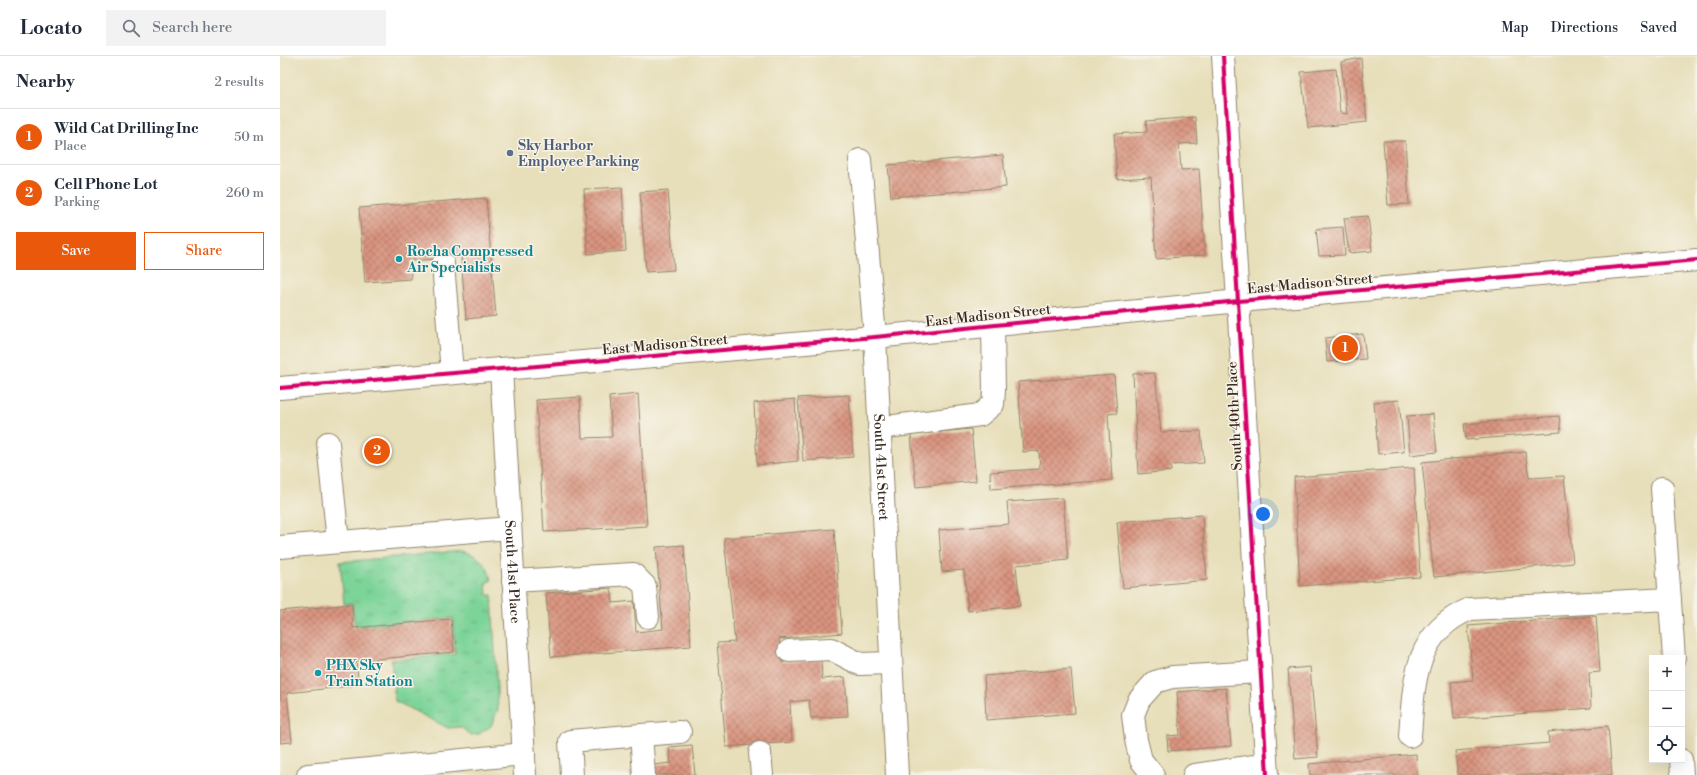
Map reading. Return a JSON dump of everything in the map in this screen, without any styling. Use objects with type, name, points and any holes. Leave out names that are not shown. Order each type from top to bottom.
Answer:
[{"type":"street","name":"South 40th Place","points":[[1223,56],[1239,301],[1266,770]]},
{"type":"street","name":"South 41st Street","points":[[860,160],[875,337],[897,775]]},
{"type":"street","name":"East Madison Street","points":[[280,388],[875,337],[1239,301],[1697,260]]},
{"type":"street","points":[[443,264],[452,373]]},
{"type":"street","points":[[879,428],[980,415],[992,404],[994,391],[993,325]]},
{"type":"street","name":"South 41st Place","points":[[501,369],[525,765]]},
{"type":"street","points":[[328,443],[338,542]]},
{"type":"street","points":[[1662,488],[1674,655]]},
{"type":"street","points":[[280,547],[510,528]]},
{"type":"street","points":[[513,581],[633,574],[645,586],[648,617]]},
{"type":"street","points":[[1410,736],[1414,681],[1423,652],[1437,632],[1449,621],[1463,612],[1470,609],[1670,599]]},
{"type":"street","points":[[789,651],[831,649],[860,664],[891,663]]},
{"type":"street","points":[[1153,775],[1141,760],[1136,740],[1133,715],[1139,700],[1155,682],[1172,677],[1260,672]]},
{"type":"street","points":[[572,775],[570,741],[680,732]]},
{"type":"street","points":[[641,735],[644,775]]},
{"type":"street","points":[[760,753],[762,775]]},
{"type":"street","points":[[1681,763],[1682,775]]},
{"type":"street","points":[[308,775],[525,765]]},
{"type":"street","points":[[1194,775],[1228,769],[1266,770]]},
{"type":"green space","points":[[462,551],[468,552],[482,561],[490,575],[491,581],[486,582],[487,595],[492,595],[498,709],[491,726],[479,734],[470,735],[461,727],[448,728],[395,701],[391,660],[455,654],[453,618],[355,627],[352,603],[344,604],[340,562]]},
{"type":"building","points":[[1361,58],[1367,122],[1308,128],[1301,72],[1336,69],[1340,113],[1347,114],[1341,62]]},
{"type":"building","points":[[1195,117],[1197,143],[1179,144],[1181,170],[1199,169],[1205,255],[1156,259],[1151,177],[1117,179],[1114,134],[1147,132],[1146,121]]},
{"type":"building","points":[[1383,141],[1405,141],[1409,204],[1388,205]]},
{"type":"building","points":[[1003,155],[1006,187],[891,197],[888,165]]},
{"type":"building","points":[[622,187],[626,251],[588,254],[584,189]]},
{"type":"building","points":[[668,190],[674,270],[646,272],[640,192]]},
{"type":"building","name":"Rocha Compressed Air Specialists","points":[[486,198],[496,316],[466,319],[461,257],[410,261],[411,279],[365,282],[359,208]]},
{"type":"building","points":[[1368,216],[1372,251],[1349,253],[1344,218]]},
{"type":"building","points":[[1343,227],[1345,255],[1319,256],[1316,229]]},
{"type":"building","points":[[1363,334],[1366,359],[1327,362],[1325,338]]},
{"type":"building","points":[[1155,373],[1161,432],[1201,431],[1204,463],[1171,465],[1171,471],[1138,474],[1133,374]]},
{"type":"building","points":[[1114,375],[1117,413],[1108,414],[1112,480],[991,489],[990,472],[1040,469],[1039,451],[1023,452],[1018,382]]},
{"type":"building","points":[[638,394],[647,526],[544,532],[536,400],[580,397],[582,438],[612,437],[609,397]]},
{"type":"building","points":[[849,395],[853,457],[803,461],[798,398]]},
{"type":"building","points":[[795,399],[798,461],[757,465],[754,403]]},
{"type":"building","points":[[1399,400],[1404,452],[1378,454],[1374,402]]},
{"type":"building","points":[[1433,414],[1437,452],[1410,455],[1407,416]]},
{"type":"building","points":[[1559,416],[1561,432],[1466,440],[1464,424]]},
{"type":"building","points":[[971,429],[976,481],[916,487],[911,435]]},
{"type":"building","points":[[1525,452],[1529,478],[1564,476],[1573,563],[1434,577],[1422,462]]},
{"type":"building","points":[[1414,468],[1420,577],[1300,586],[1294,477]]},
{"type":"building","points":[[1063,498],[1068,560],[1016,565],[1020,606],[968,611],[964,570],[942,572],[939,530],[1009,524],[1007,502]]},
{"type":"building","points":[[1202,515],[1207,580],[1123,588],[1117,522]]},
{"type":"building","points":[[834,529],[842,633],[779,639],[782,662],[821,660],[822,679],[845,677],[848,716],[811,718],[809,700],[790,702],[792,742],[726,747],[717,643],[735,642],[724,538]]},
{"type":"building","points":[[684,545],[691,646],[551,657],[546,593],[611,588],[613,603],[634,601],[636,632],[663,629],[656,547]]},
{"type":"building","name":"PHX Sky Train Station","points":[[352,604],[353,628],[451,619],[454,652],[356,661],[359,685],[287,693],[292,742],[280,743],[280,611]]},
{"type":"building","points":[[1596,616],[1600,672],[1589,673],[1591,708],[1454,719],[1451,682],[1473,680],[1468,626]]},
{"type":"building","points":[[1310,667],[1318,757],[1295,759],[1288,669]]},
{"type":"building","points":[[1071,669],[1075,713],[986,720],[984,676]]},
{"type":"building","points":[[1226,688],[1231,746],[1168,751],[1167,736],[1180,735],[1177,692]]},
{"type":"building","points":[[1608,726],[1612,775],[1458,775],[1455,751],[1549,743],[1548,732]]},
{"type":"building","points":[[692,745],[695,775],[654,775],[653,765],[671,763],[669,747]]},
{"type":"building","points":[[1416,754],[1417,775],[1310,775],[1309,764]]},
{"type":"cycle path","points":[[1223,56],[1267,775]]},
{"type":"cycle path","points":[[280,388],[875,337],[1239,301],[1697,260]]},
{"type":"place","name":"Sky Harbor Employee Parking","points":[[510,153]]},
{"type":"place","name":"Rocha Compressed Air Specialists","points":[[399,259]]},
{"type":"place","name":"Wild Cat Drilling Inc","points":[[1345,348]]},
{"type":"place","name":"Cell Phone Lot","points":[[377,451]]},
{"type":"place","name":"PHX Sky Train Station","points":[[318,673]]}]
